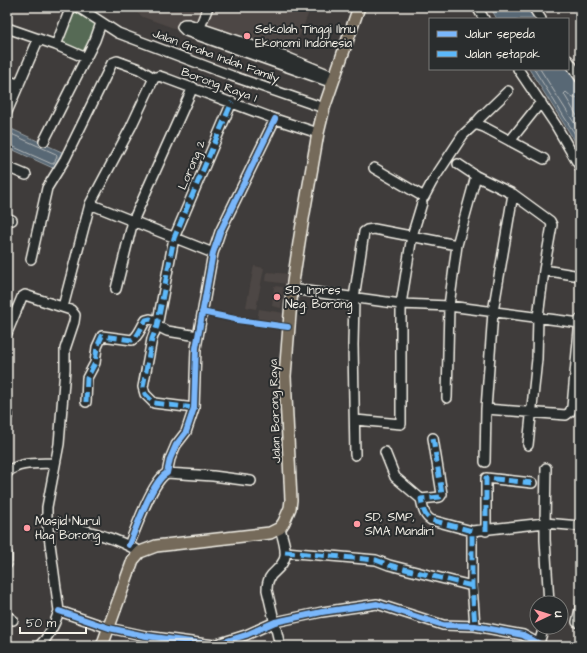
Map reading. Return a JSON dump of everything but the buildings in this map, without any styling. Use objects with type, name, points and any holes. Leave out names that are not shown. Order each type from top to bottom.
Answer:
[{"type":"main road","name":"Jalan Borong Raya","points":[[280,528],[288,514],[291,500],[285,376],[292,289],[300,236],[318,133],[324,108],[359,7]]},
{"type":"main road","points":[[102,646],[133,560],[140,552],[156,546],[264,534],[280,528]]},
{"type":"street","points":[[56,45],[71,7]]},
{"type":"street","name":"Jalan Graha Indah Family","points":[[78,7],[118,33],[232,76],[324,108]]},
{"type":"street","points":[[200,27],[208,7]]},
{"type":"street","points":[[477,7],[483,18]]},
{"type":"street","points":[[533,7],[540,18]]},
{"type":"street","points":[[44,141],[95,40],[101,23]]},
{"type":"street","points":[[184,24],[188,24],[200,27],[286,57],[334,80],[186,31],[182,27],[184,24]]},
{"type":"street","points":[[7,28],[56,45],[86,58]]},
{"type":"street","points":[[7,112],[38,40]]},
{"type":"street","name":"Borong Raya 1","points":[[31,259],[47,188],[64,158],[106,74],[114,62],[117,61],[139,69],[154,78],[159,76],[192,87],[275,119],[318,133]]},
{"type":"street","points":[[569,62],[580,78]]},
{"type":"street","points":[[519,70],[555,124],[580,167]]},
{"type":"street","points":[[63,307],[90,204],[131,127],[154,78]]},
{"type":"street","points":[[7,80],[19,85]]},
{"type":"street","points":[[116,288],[133,221],[192,87]]},
{"type":"street","points":[[374,168],[424,197],[463,134],[508,91]]},
{"type":"street","name":"Lorong 2","points":[[194,408],[154,403],[145,394],[143,387],[174,238],[232,102]]},
{"type":"street","points":[[510,141],[540,102]]},
{"type":"street","points":[[167,473],[170,459],[176,445],[186,432],[194,408],[196,348],[213,253],[220,232],[275,119]]},
{"type":"street","points":[[475,124],[484,126],[544,159]]},
{"type":"street","points":[[458,164],[476,176],[513,194],[552,223],[538,317],[537,359],[528,445]]},
{"type":"street","points":[[7,166],[26,174]]},
{"type":"street","points":[[447,398],[449,306],[457,245],[476,176]]},
{"type":"street","points":[[486,462],[486,409],[493,312],[513,194]]},
{"type":"street","points":[[355,420],[401,424],[401,304],[412,236],[422,203]]},
{"type":"street","points":[[90,204],[213,253]]},
{"type":"street","points":[[355,455],[354,298],[364,232],[374,229],[457,245]]},
{"type":"street","points":[[544,270],[580,276]]},
{"type":"street","points":[[292,289],[401,304],[449,306],[580,323]]},
{"type":"street","points":[[7,333],[24,295],[71,310],[75,318],[65,349],[60,431],[47,507],[47,521],[59,611],[51,631],[39,646]]},
{"type":"street","points":[[486,409],[566,415],[570,412],[572,407],[580,319]]},
{"type":"street","points":[[86,402],[87,378],[95,363],[97,347],[102,336],[132,340],[135,339],[146,320],[150,320],[167,331],[198,336]]},
{"type":"street","points":[[421,499],[441,497],[433,438]]},
{"type":"street","points":[[385,452],[395,477],[421,499],[424,513],[427,518],[431,520],[472,531],[486,531],[545,523],[580,526]]},
{"type":"street","points":[[7,473],[16,467],[24,465],[55,463]]},
{"type":"street","points":[[546,468],[545,540],[549,595]]},
{"type":"street","points":[[129,546],[160,477],[167,473],[213,476],[251,481]]},
{"type":"street","points":[[486,531],[486,478],[532,483]]},
{"type":"street","points":[[47,521],[97,534],[129,546],[140,552]]},
{"type":"street","points":[[280,528],[285,552],[284,561],[269,577],[267,582],[267,590],[280,646]]},
{"type":"street","points":[[472,531],[472,586],[475,626]]},
{"type":"street","points":[[285,552],[376,560],[388,565],[472,586]]},
{"type":"street","points":[[7,554],[7,564]]},
{"type":"street","points":[[59,611],[109,628],[146,636],[214,645],[246,635],[275,622],[322,612],[377,604],[443,625],[475,626],[523,635],[541,644]]},
{"type":"street","points":[[577,622],[580,609]]},
{"type":"shaded area","name":"Sekolah Tinggi Ilmu Ekonomi Indonesia","points":[[129,7],[311,7],[292,54],[330,67],[326,82],[143,17]]},
{"type":"shaded area","points":[[254,266],[264,268],[256,309],[246,307]]},
{"type":"shaded area","points":[[267,272],[289,274],[288,284],[266,281]]},
{"type":"shaded area","name":"SD. Inpres Neg. Borong","points":[[274,286],[283,287],[281,308],[272,306]]},
{"type":"shaded area","points":[[259,309],[284,313],[282,324],[257,321]]},
{"type":"green space","points":[[71,7],[101,23],[86,58],[57,45]]},
{"type":"water","points":[[490,7],[529,7],[536,18],[496,18]]},
{"type":"water","points":[[569,69],[580,86],[580,149],[530,70],[569,70]]},
{"type":"water","points":[[7,127],[64,153],[55,169],[7,147]]},
{"type":"marked path","points":[[194,408],[154,403],[145,394],[143,387],[152,339],[157,326],[174,238],[232,102]]},
{"type":"marked path","points":[[86,402],[87,378],[95,363],[97,347],[102,336],[132,340],[138,334],[146,320],[150,319],[158,321]]},
{"type":"marked path","points":[[433,438],[442,494],[440,497],[421,499],[422,505],[425,513],[431,520],[472,531],[472,586],[475,626]]},
{"type":"marked path","points":[[486,531],[486,478],[532,483]]},
{"type":"marked path","points":[[285,552],[376,560],[389,565],[472,586]]},
{"type":"cycle path","points":[[129,545],[150,495],[161,478],[167,473],[170,459],[176,445],[186,432],[194,408],[196,348],[213,253],[220,232],[275,119]]},
{"type":"cycle path","points":[[202,312],[237,320],[288,327]]},
{"type":"cycle path","points":[[59,611],[109,628],[146,636],[214,645],[246,635],[275,622],[322,612],[377,604],[443,625],[475,626],[523,635],[543,646]]},
{"type":"place","name":"Sekolah Tinggi Ilmu Ekonomi Indonesia","points":[[247,36]]},
{"type":"place","name":"SD. Inpres Neg. Borong","points":[[277,297]]},
{"type":"place","name":"SD, SMP, SMA Mandiri","points":[[357,524]]},
{"type":"place","name":"Masjid Nurul Haq Borong","points":[[27,528]]}]
